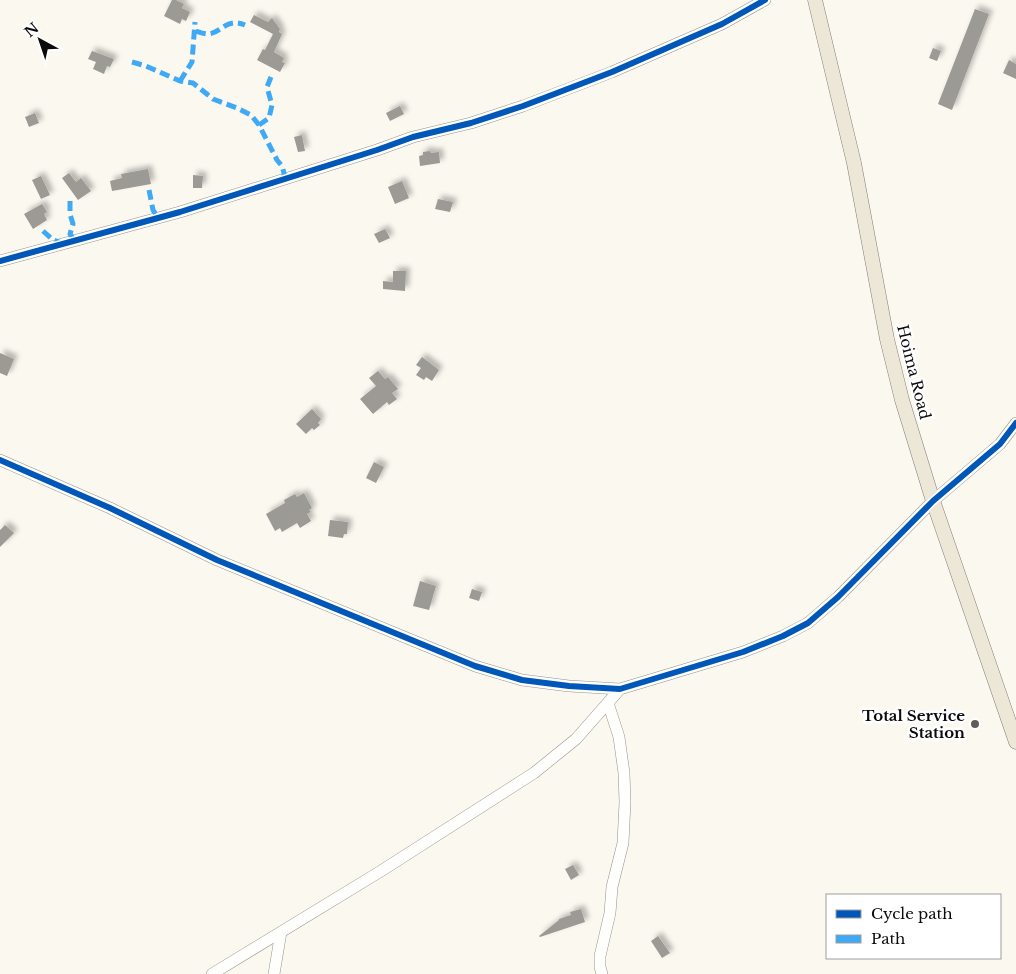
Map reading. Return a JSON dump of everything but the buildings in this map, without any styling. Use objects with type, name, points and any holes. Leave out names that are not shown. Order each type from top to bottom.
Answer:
[{"type":"main road","name":"Hoima Road","points":[[815,0],[856,172],[887,338],[902,400],[933,501],[1016,742]]},
{"type":"street","points":[[0,261],[180,212],[413,137],[471,123],[523,106],[612,72],[722,24],[765,0]]},
{"type":"street","points":[[2,463],[110,508],[216,560],[475,666],[522,680],[569,686],[620,689],[743,652],[783,636],[808,623],[859,577],[933,501],[1000,444],[1016,423]]},
{"type":"street","points":[[212,974],[474,813],[534,773],[576,739],[620,689]]},
{"type":"street","points":[[602,974],[600,956],[610,913],[612,887],[622,843],[625,802],[624,773],[619,737],[608,703]]},
{"type":"street","points":[[274,974],[281,932]]},
{"type":"marked path","points":[[180,81],[192,62],[195,22]]},
{"type":"marked path","points":[[196,31],[208,34],[233,23],[245,25]]},
{"type":"marked path","points":[[132,62],[180,81],[193,83],[213,99],[251,115],[259,125],[282,166],[284,180]]},
{"type":"marked path","points":[[259,125],[269,118],[272,105],[267,87],[271,77]]},
{"type":"marked path","points":[[149,190],[153,210],[158,218]]},
{"type":"marked path","points":[[70,201],[70,214],[73,224],[70,234],[75,241]]},
{"type":"marked path","points":[[43,231],[53,240],[62,243]]},
{"type":"cycle path","points":[[0,261],[180,212],[413,137],[471,123],[523,106],[612,72],[722,24],[765,0]]},
{"type":"cycle path","points":[[0,460],[110,508],[217,560],[475,666],[522,680],[569,686],[620,689],[743,652],[783,636],[808,623],[838,597],[933,501],[1000,444],[1016,423]]},
{"type":"place","name":"Total Service Station","points":[[975,724]]}]
